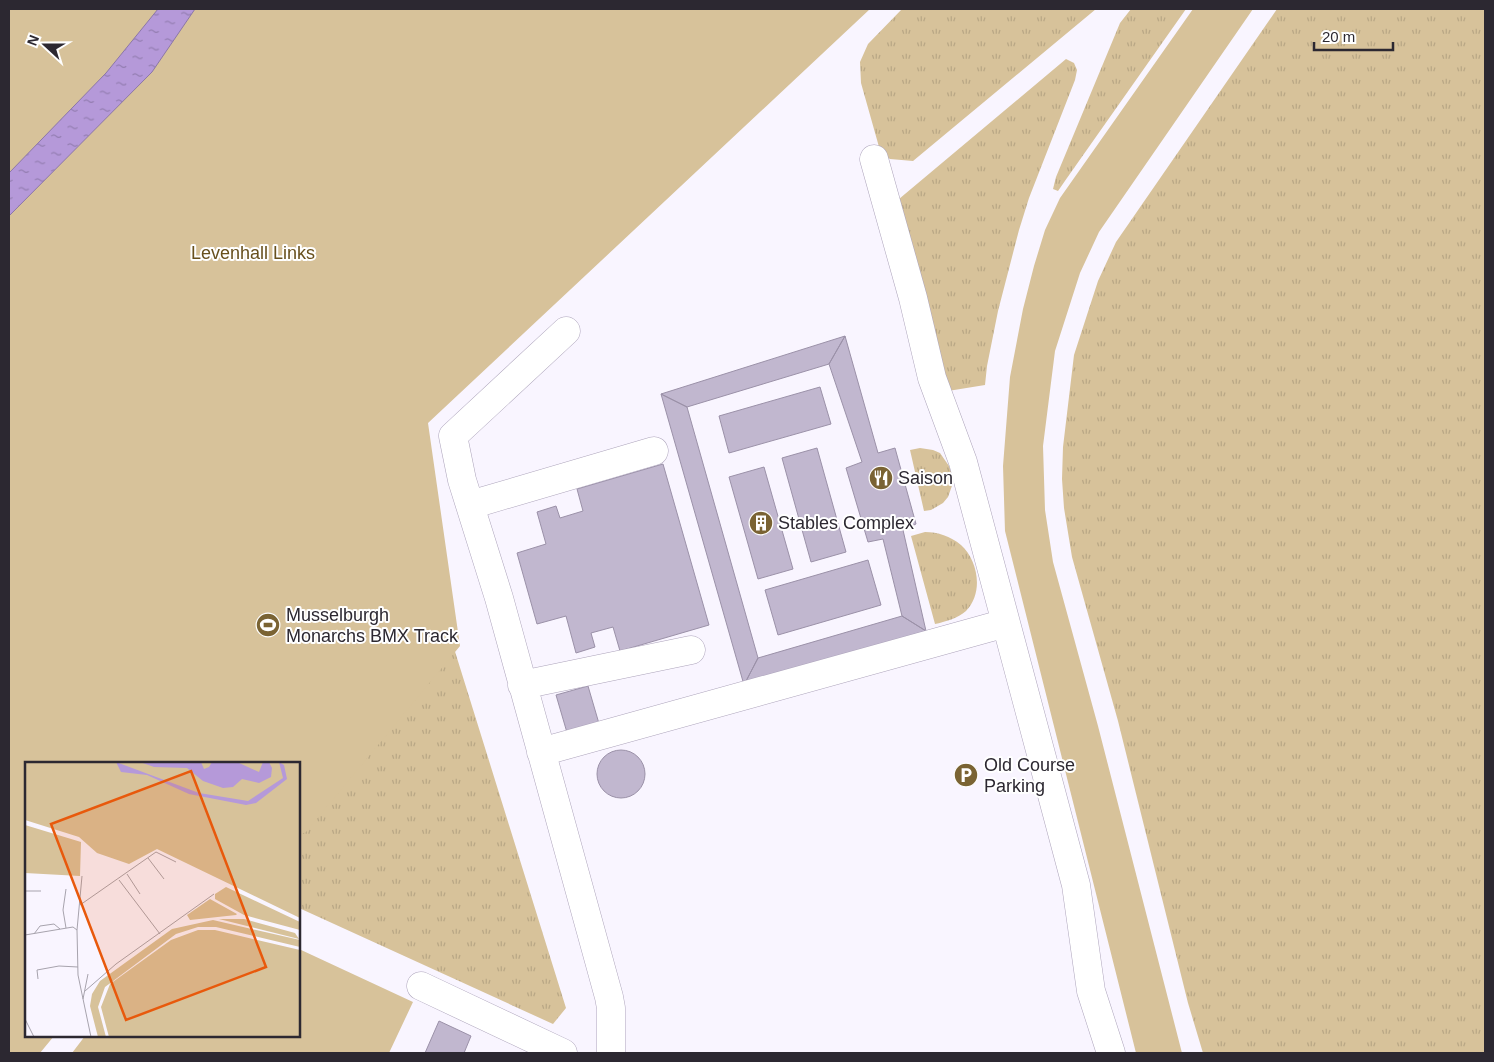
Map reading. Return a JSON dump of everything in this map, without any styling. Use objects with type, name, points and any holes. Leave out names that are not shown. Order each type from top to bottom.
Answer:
[{"type":"street","points":[[874,159],[913,298],[932,378],[963,462],[1076,884],[1091,991],[1111,1053]]},
{"type":"street","points":[[566,331],[453,436],[462,480],[499,598],[611,1008],[611,1053]]},
{"type":"street","points":[[470,505],[654,451]]},
{"type":"street","points":[[541,752],[1006,623]]},
{"type":"street","points":[[522,685],[691,650]]},
{"type":"street","points":[[421,986],[563,1053]]},
{"type":"green space","name":"Levenhall Links","points":[[9,9],[870,9],[428,423],[460,646],[306,832],[300,835],[300,762],[25,762],[25,1037],[53,1037],[40,1053],[9,1053]]},
{"type":"green space","points":[[902,9],[1096,9],[913,161],[890,159],[881,154],[861,83],[860,62],[868,44]]},
{"type":"green space","points":[[1131,9],[1186,9],[1058,191],[1053,189],[1056,177],[1120,23]]},
{"type":"green space","points":[[1193,9],[1253,9],[1099,232],[1080,273],[1055,351],[1043,446],[1045,510],[1053,562],[1098,726],[1182,1053],[1136,1053],[1005,531],[1003,466],[1010,377],[1023,309],[1045,230],[1060,198]]},
{"type":"green space","points":[[1277,9],[1485,9],[1485,1053],[1203,1053],[1188,1003],[1118,721],[1072,557],[1064,508],[1062,479],[1063,447],[1074,355],[1098,281],[1116,242]]},
{"type":"green space","points":[[1066,59],[1074,63],[1077,70],[1075,80],[1029,198],[1019,230],[998,311],[985,385],[948,391],[899,199]]},
{"type":"green space","points":[[920,448],[940,453],[949,466],[954,480],[948,497],[943,503],[931,510],[924,511],[910,450]]},
{"type":"green space","points":[[925,532],[944,535],[961,545],[971,559],[977,577],[975,595],[972,604],[966,611],[959,616],[935,624],[911,536]]},
{"type":"green space","points":[[424,552],[566,1008],[553,1024],[300,908],[300,762],[269,762]]},
{"type":"green space","points":[[300,949],[413,1002],[389,1053],[72,1053],[84,1037],[300,1037]]},
{"type":"water","points":[[158,9],[195,9],[152,72],[9,216],[9,173],[106,73]]},
{"type":"building","points":[[845,336],[878,453],[895,448],[916,524],[903,530],[926,631],[902,616],[883,539],[868,542],[846,468],[862,462],[829,364]]},
{"type":"building","points":[[845,336],[829,364],[687,407],[661,394]]},
{"type":"building","points":[[820,387],[831,424],[729,453],[719,416]]},
{"type":"building","points":[[661,394],[687,407],[758,658],[744,685]]},
{"type":"building","points":[[817,448],[846,552],[811,562],[782,458]]},
{"type":"building","points":[[663,464],[709,625],[620,651],[613,627],[591,633],[595,647],[576,653],[566,616],[537,624],[517,553],[546,544],[537,512],[556,506],[560,518],[583,511],[577,489]]},
{"type":"building","name":"Stables Complex","points":[[764,467],[793,569],[758,579],[729,477]]},
{"type":"building","points":[[868,560],[881,605],[778,635],[765,590]]},
{"type":"building","points":[[902,616],[926,631],[744,685],[758,658]]},
{"type":"building","points":[[588,686],[600,727],[568,736],[556,695]]},
{"type":"building","points":[[621,750],[630,752],[638,757],[643,765],[645,774],[643,783],[638,791],[630,796],[621,798],[612,796],[604,791],[599,783],[597,774],[599,765],[604,757],[612,752]]},
{"type":"building","points":[[439,1021],[471,1036],[464,1053],[425,1053]]},
{"type":"place","name":"Saison","points":[[881,478]]},
{"type":"place","name":"Stables Complex","points":[[761,523]]},
{"type":"place","name":"Musselburgh Monarchs BMX Track","points":[[268,625]]},
{"type":"place","name":"Old Course Parking","points":[[966,775]]}]
